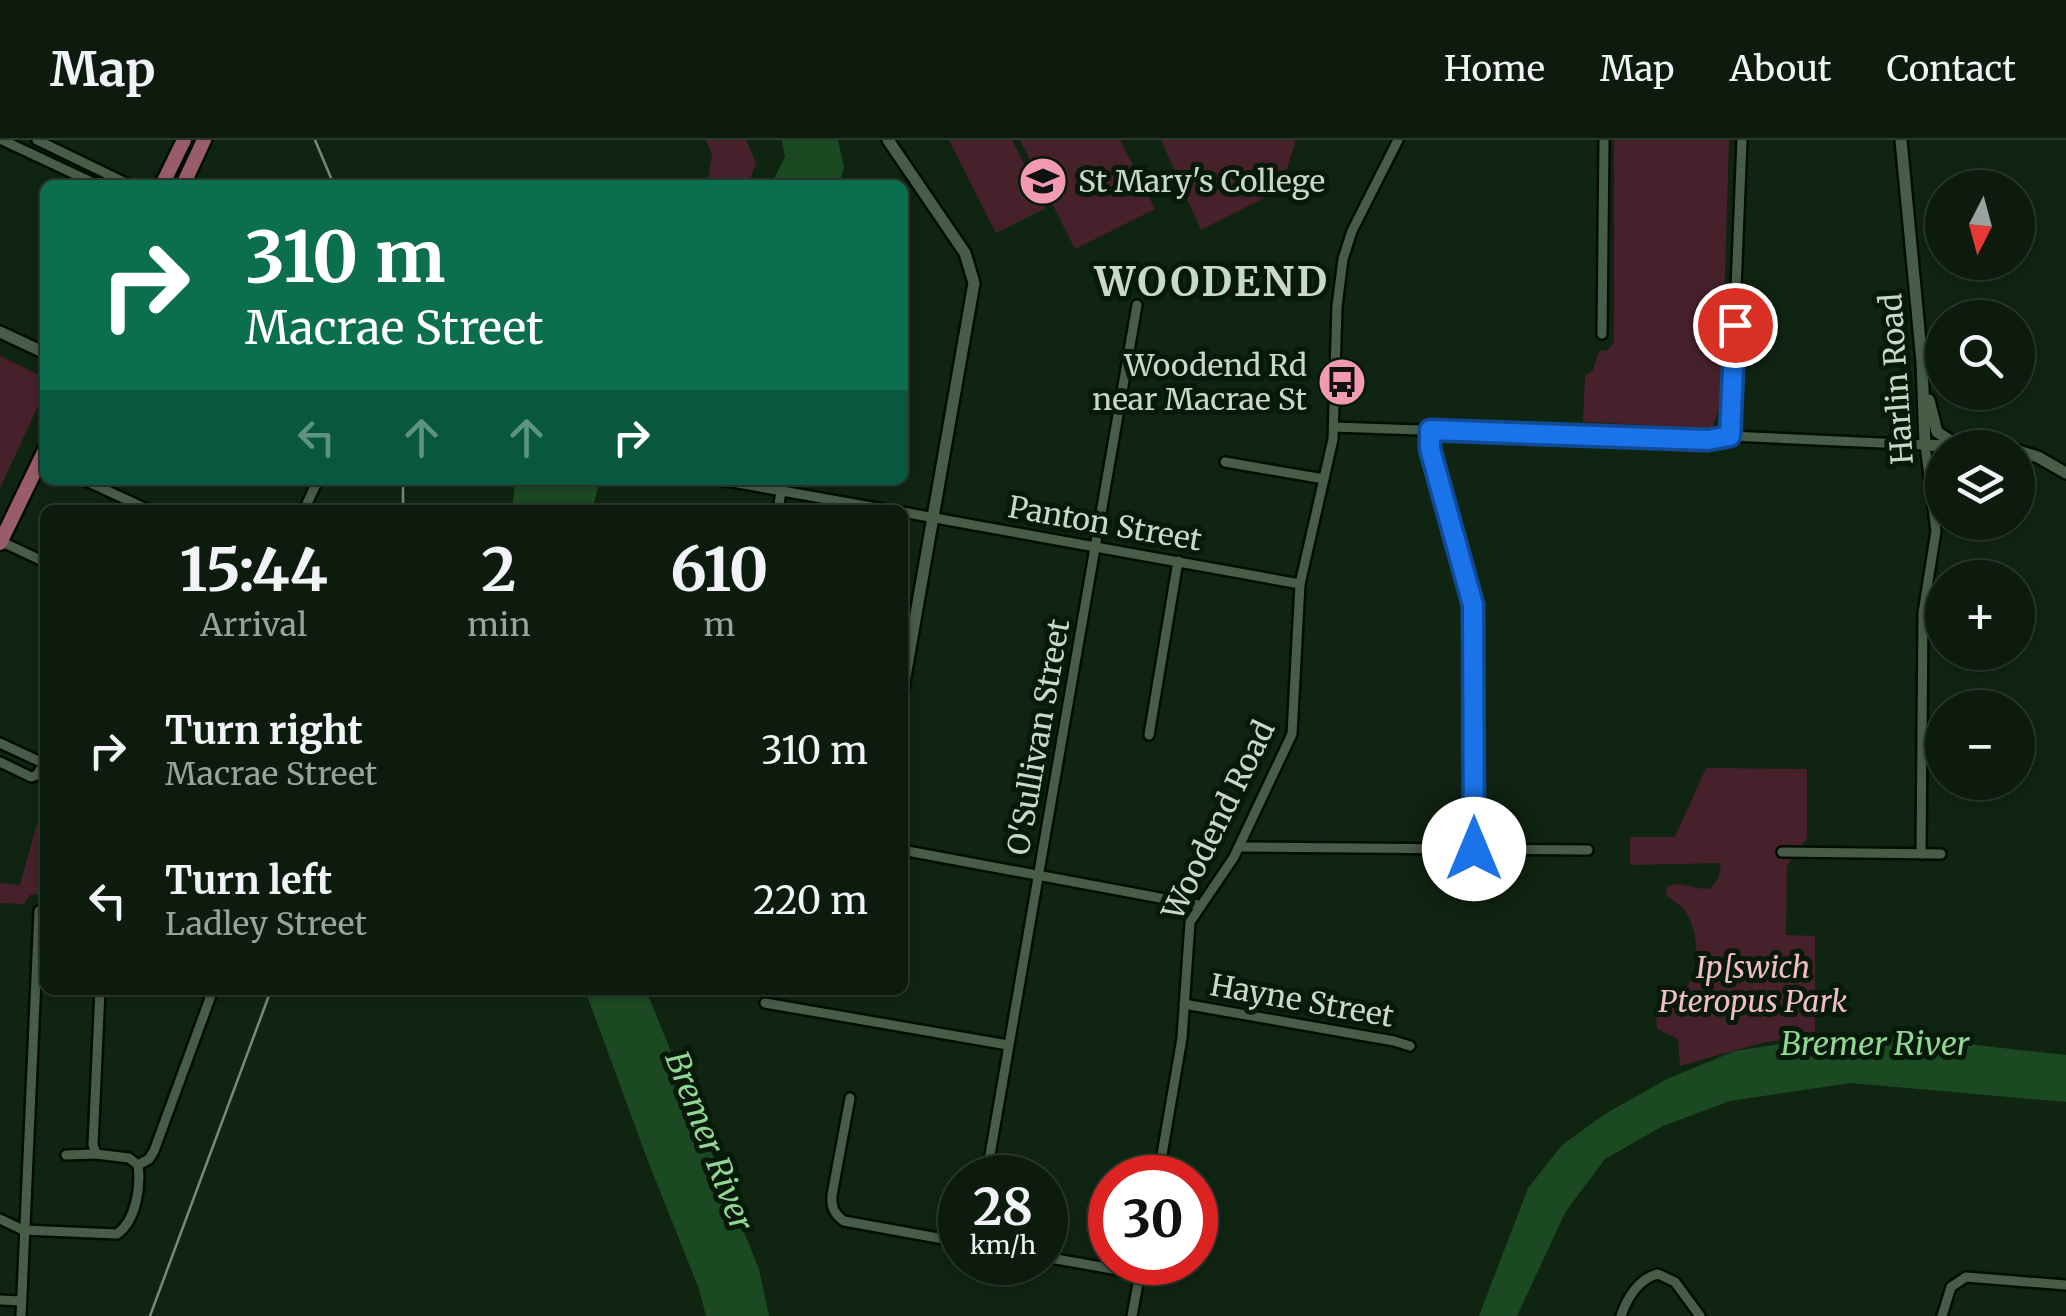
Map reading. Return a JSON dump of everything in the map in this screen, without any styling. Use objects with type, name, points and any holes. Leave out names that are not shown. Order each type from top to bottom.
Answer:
[{"type":"main road","points":[[164,180],[184,140]]},
{"type":"main road","points":[[185,180],[204,140]]},
{"type":"main road","points":[[0,542],[40,465]]},
{"type":"street","points":[[36,140],[120,180]]},
{"type":"street","points":[[888,140],[965,253],[974,291],[908,661]]},
{"type":"street","name":"Woodend Road","points":[[1162,1155],[1182,1038],[1190,922],[1239,847],[1292,734],[1300,584],[1334,427],[1342,259],[1398,140]]},
{"type":"street","points":[[1602,334],[1604,140]]},
{"type":"street","points":[[1730,436],[1742,140]]},
{"type":"street","name":"Harlin Road","points":[[1901,140],[1922,362],[1925,446]]},
{"type":"street","points":[[5,141],[87,180]]},
{"type":"street","points":[[44,161],[51,147]]},
{"type":"street","name":"O'Sullivan Street","points":[[990,1155],[1137,305]]},
{"type":"street","points":[[0,332],[40,351]]},
{"type":"street","points":[[1922,362],[1937,430]]},
{"type":"street","points":[[1334,427],[1708,440],[1730,436],[1925,446]]},
{"type":"street","points":[[1430,430],[1430,449],[1473,605],[1474,849]]},
{"type":"street","points":[[2035,456],[2065,469]]},
{"type":"street","points":[[1226,462],[1324,479]]},
{"type":"street","points":[[95,485],[138,505]]},
{"type":"street","points":[[746,485],[846,505]]},
{"type":"street","points":[[779,505],[781,492]]},
{"type":"street","name":"Panton Street","points":[[908,513],[1300,584]]},
{"type":"street","name":"Harlin Road","points":[[1921,854],[1922,613],[1934,540]]},
{"type":"street","points":[[0,542],[40,560]]},
{"type":"street","points":[[1150,734],[1178,561]]},
{"type":"street","points":[[0,743],[40,762]]},
{"type":"street","points":[[0,762],[29,777],[40,770]]},
{"type":"street","points":[[1239,847],[1588,850]]},
{"type":"street","points":[[908,851],[1198,905]]},
{"type":"street","points":[[1782,852],[1941,854]]},
{"type":"street","points":[[21,1316],[39,911]]},
{"type":"street","points":[[96,1154],[92,1140],[100,995]]},
{"type":"street","points":[[138,1165],[152,1156],[212,995]]},
{"type":"street","points":[[766,1002],[1008,1046]]},
{"type":"street","name":"Hayne Street","points":[[1184,1004],[1410,1046]]},
{"type":"street","points":[[850,1098],[832,1209],[844,1221],[938,1238]]},
{"type":"street","points":[[66,1154],[129,1158],[138,1165]]},
{"type":"street","points":[[0,1219],[23,1230],[121,1233],[138,1194],[138,1165]]},
{"type":"street","points":[[1621,1316],[1641,1282],[1658,1274],[1675,1282],[1700,1316]]},
{"type":"street","points":[[1942,1316],[1949,1290],[1955,1282],[1969,1277],[2066,1285]]},
{"type":"street","points":[[1132,1316],[1138,1285]]},
{"type":"street","points":[[0,1300],[22,1301]]},
{"type":"green space","points":[[706,140],[746,140],[756,163],[750,180],[708,180],[712,155]]},
{"type":"green space","points":[[949,140],[1012,140],[1046,208],[996,233]]},
{"type":"green space","points":[[1020,140],[1120,140],[1155,209],[1075,249]]},
{"type":"green space","points":[[1161,140],[1295,143],[1280,190],[1201,230]]},
{"type":"green space","points":[[1614,140],[1729,140],[1721,404],[1712,428],[1583,422],[1585,376],[1593,370],[1599,351],[1614,343]]},
{"type":"green space","points":[[0,356],[40,376],[40,402],[0,488]]},
{"type":"green space","name":"Ip[swich Pteropus Park","points":[[1706,768],[1807,769],[1807,838],[1787,866],[1786,935],[1815,936],[1815,1036],[1765,1042],[1680,1066],[1678,1039],[1657,1029],[1657,1019],[1661,1007],[1681,994],[1691,980],[1696,950],[1690,919],[1667,896],[1666,888],[1676,884],[1711,888],[1719,877],[1721,863],[1630,865],[1630,837],[1675,837]]},
{"type":"green space","points":[[40,812],[40,894],[30,895],[24,904],[0,903],[0,883],[20,885]]},
{"type":"water","points":[[782,140],[838,140],[844,167],[840,180],[774,180],[785,157]]},
{"type":"water","points":[[514,485],[599,485],[593,505],[512,505]]},
{"type":"water","name":"Bremer River","points":[[587,995],[648,995],[759,1269],[769,1316],[706,1316]]},
{"type":"water","name":"Bremer River","points":[[1886,1035],[2066,1055],[2066,1102],[1851,1083],[1730,1101],[1663,1126],[1605,1159],[1566,1211],[1517,1316],[1479,1316],[1528,1188],[1562,1145],[1605,1114],[1667,1079],[1735,1051],[1811,1039]]},
{"type":"railway","points":[[315,140],[332,180]]},
{"type":"railway","points":[[403,485],[403,505]]},
{"type":"railway","points":[[150,1316],[269,995]]},
{"type":"place","name":"St Mary's College","points":[[1043,181]]},
{"type":"place","name":"Woodend Rd near Macrae St","points":[[1342,382]]},
{"type":"district","name":"WOODEND","points":[[1212,282]]},
{"type":"route","points":[[1474,849],[1473,605],[1430,449],[1430,430],[1708,440],[1730,436],[1735,325]]}]
